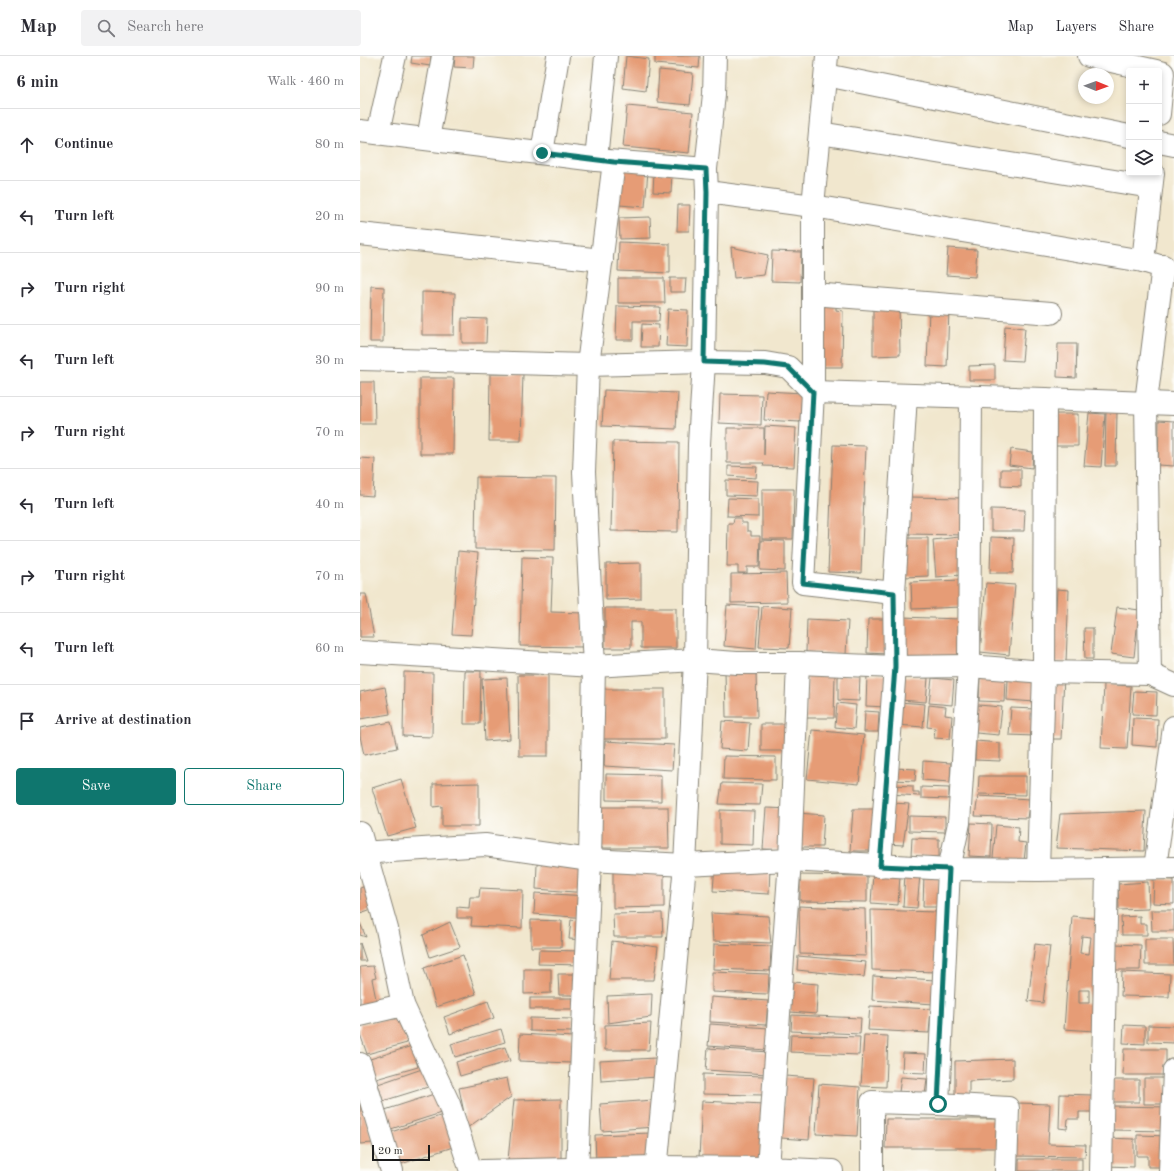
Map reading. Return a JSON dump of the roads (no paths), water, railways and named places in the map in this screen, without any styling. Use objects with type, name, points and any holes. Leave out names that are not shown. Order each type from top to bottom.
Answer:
[{"type":"street","points":[[395,56],[369,132],[605,161],[706,169]]},
{"type":"street","points":[[428,139],[443,56]]},
{"type":"street","points":[[542,153],[558,56]]},
{"type":"street","points":[[577,1170],[590,860],[594,666],[584,472],[588,365],[602,260],[606,56]]},
{"type":"street","points":[[656,1169],[685,865],[695,660],[699,444],[704,362],[707,192],[706,169],[714,94],[715,56]]},
{"type":"street","points":[[1089,56],[1162,68]]},
{"type":"street","points":[[894,593],[803,583],[813,392],[813,206],[826,65],[1126,135]]},
{"type":"street","points":[[820,133],[1152,180],[1160,265],[1146,402],[1150,674]]},
{"type":"street","points":[[1162,143],[1174,145]]},
{"type":"street","points":[[707,192],[813,206],[1160,265]]},
{"type":"street","points":[[360,234],[602,260]]},
{"type":"street","points":[[813,294],[1051,313]]},
{"type":"street","points":[[360,359],[588,365],[704,362],[765,364],[788,367],[813,392],[1174,404]]},
{"type":"street","points":[[880,866],[895,667],[894,593],[906,395]]},
{"type":"street","points":[[938,1104],[949,869],[959,823],[969,666],[971,397]]},
{"type":"street","points":[[1038,870],[1044,672],[1045,399]]},
{"type":"street","points":[[360,652],[594,666],[695,660],[737,663],[798,663],[895,667],[969,666],[1044,672],[1150,674],[1174,685]]},
{"type":"street","points":[[768,1169],[790,860],[798,663]]},
{"type":"street","points":[[471,1171],[449,1104],[403,1005],[387,929],[362,847],[485,845],[590,860],[685,865],[790,860],[949,869],[1107,870],[1164,868],[1174,727]]},
{"type":"street","points":[[1101,1171],[1107,870]]},
{"type":"street","points":[[360,1015],[403,1005]]},
{"type":"street","points":[[360,1064],[392,1171]]},
{"type":"street","points":[[1170,1171],[1174,1070]]},
{"type":"street","points":[[872,1171],[872,1102],[1008,1108],[1006,1171]]},
{"type":"street","points":[[482,1171],[656,1169],[768,1169],[832,1171]]}]
